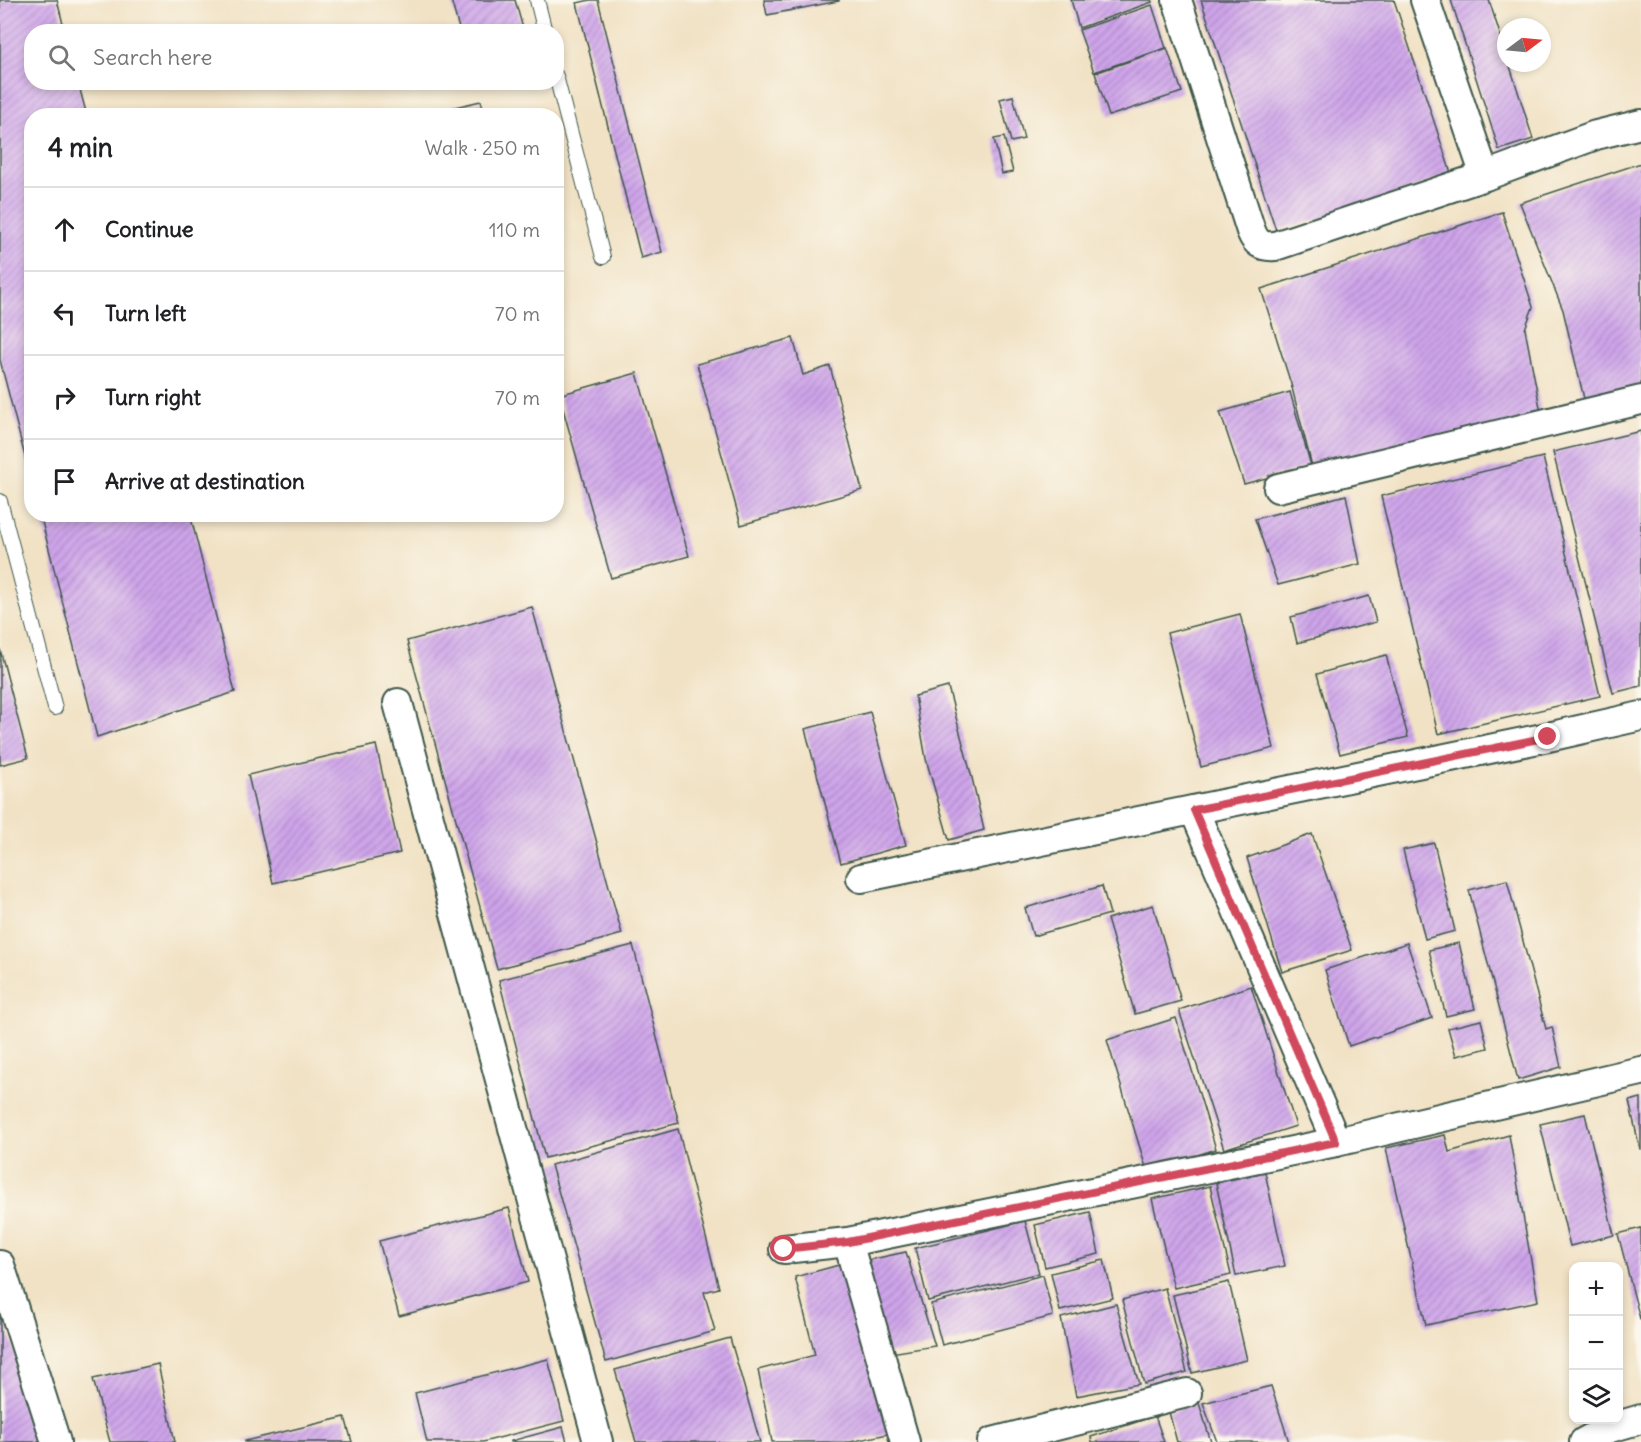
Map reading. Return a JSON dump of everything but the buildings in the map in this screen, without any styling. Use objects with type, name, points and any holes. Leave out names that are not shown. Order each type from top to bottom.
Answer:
[{"type":"street","points":[[1177,0],[1251,231],[1255,240],[1265,247],[1275,246],[1485,176],[1596,135],[1641,124]]},
{"type":"street","points":[[1425,0],[1485,176]]},
{"type":"street","points":[[1278,488],[1641,400]]},
{"type":"street","points":[[398,703],[598,1442]]},
{"type":"street","points":[[861,878],[1525,742],[1641,716]]},
{"type":"street","points":[[1194,810],[1336,1142]]},
{"type":"street","points":[[784,1249],[848,1242],[1336,1142],[1641,1071]]},
{"type":"street","points":[[848,1242],[904,1442]]},
{"type":"street","points":[[0,1265],[56,1442]]},
{"type":"street","points":[[992,1442],[1187,1393]]},
{"type":"street","points":[[1584,1442],[1612,1435],[1641,1419]]},
{"type":"lane","points":[[537,0],[543,24]]},
{"type":"lane","points":[[560,90],[603,257]]},
{"type":"lane","points":[[0,501],[55,708]]},
{"type":"route","points":[[784,1249],[848,1242],[1336,1142],[1194,810],[1548,737]]}]
